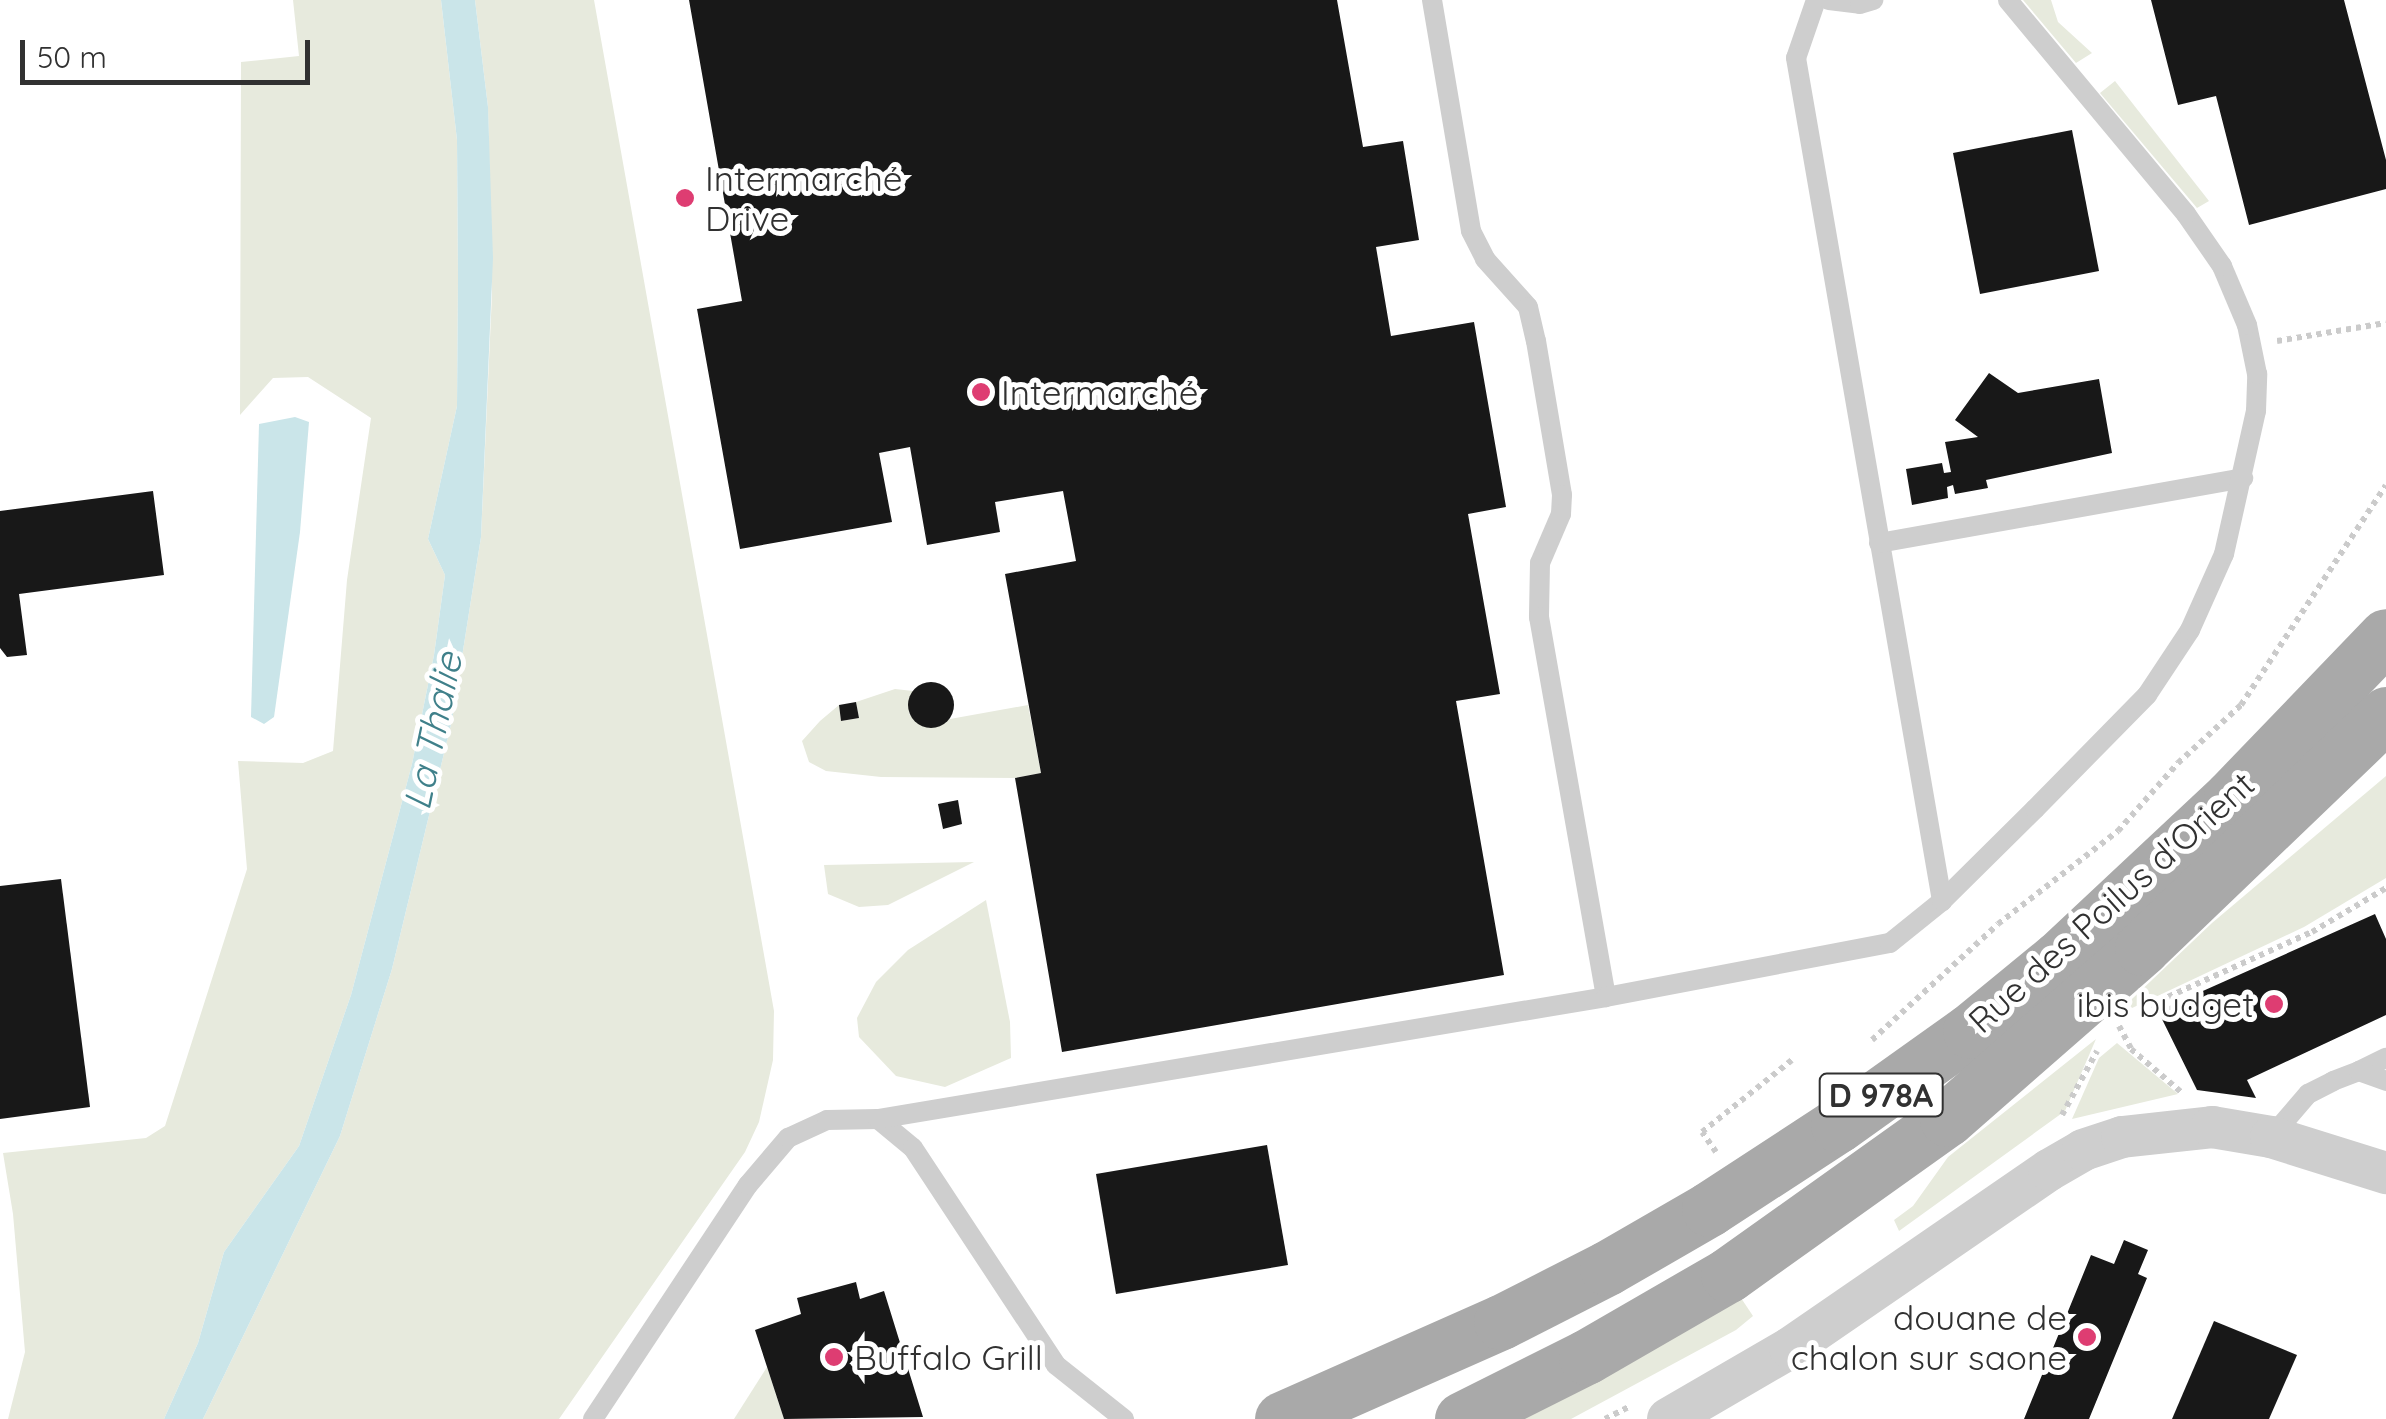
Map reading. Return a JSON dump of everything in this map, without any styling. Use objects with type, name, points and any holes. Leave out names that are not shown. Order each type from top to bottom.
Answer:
[{"type":"main road","name":"Rue des Poilus d'Orient","points":[[1283,1419],[1500,1322],[1608,1268],[1710,1210],[1838,1125],[1970,1031],[2059,958],[2230,797],[2386,636]]},
{"type":"main road","name":"Rue des Poilus d'Orient","points":[[1462,1419],[1586,1357],[1728,1275],[1948,1120],[2142,948],[2373,731]]},
{"type":"street","points":[[1672,1418],[1790,1348],[2083,1150],[2122,1137],[2197,1127],[2271,1137],[2386,1173]]},
{"type":"lane","points":[[1432,0],[1472,232],[1485,259],[1528,307],[1536,341],[1562,495],[1560,514],[1540,562],[1539,617],[1606,997]]},
{"type":"lane","points":[[1816,0],[1796,58],[1942,902]]},
{"type":"lane","points":[[1829,0],[1860,4],[1872,0]]},
{"type":"lane","points":[[593,1419],[748,1185],[788,1138],[827,1120],[878,1119],[1606,997],[1890,943],[1942,902],[2164,674],[2224,554],[2256,412],[2257,374],[2251,344],[2222,266],[2186,214],[2008,0]]},
{"type":"lane","points":[[1880,543],[2243,478]]},
{"type":"lane","points":[[2271,1137],[2308,1094],[2386,1058]]},
{"type":"lane","points":[[2359,1071],[2386,1082]]},
{"type":"lane","points":[[878,1119],[913,1148],[1056,1365],[1124,1419]]},
{"type":"lane","points":[[1265,1419],[1283,1419]]},
{"type":"path","points":[[2251,344],[2386,323]]},
{"type":"path","points":[[1863,1049],[1998,924],[2118,831],[2178,763],[2241,705],[2283,647],[2330,564],[2386,485]]},
{"type":"path","points":[[2146,1006],[2312,932],[2386,888]]},
{"type":"path","points":[[2132,1016],[2118,1025],[2131,1049],[2178,1087],[2197,1127]]},
{"type":"path","points":[[1719,1156],[1702,1132],[1792,1060]]},
{"type":"shaded area","points":[[293,0],[441,0],[457,140],[457,406],[428,539],[445,575],[434,655],[412,764],[351,995],[299,1146],[224,1252],[198,1343],[164,1419],[8,1419],[25,1352],[13,1214],[3,1153],[146,1138],[165,1126],[247,869],[238,761],[303,763],[333,751],[347,580],[371,418],[308,377],[273,378],[240,415],[241,62],[299,56]]},
{"type":"shaded area","points":[[475,0],[594,0],[774,1011],[773,1060],[759,1122],[745,1152],[559,1419],[203,1419],[340,1136],[392,969],[452,720],[481,537],[492,294],[488,107]]},
{"type":"shaded area","points":[[2023,0],[2051,0],[2058,22],[2092,53],[2076,63]]},
{"type":"shaded area","points":[[2115,81],[2209,201],[2197,208],[2100,93]]},
{"type":"shaded area","points":[[895,689],[913,691],[909,714],[929,728],[950,719],[1028,705],[1041,773],[1015,778],[881,777],[826,771],[809,762],[802,741],[820,721],[839,705],[841,721],[859,718],[856,702]]},
{"type":"shaded area","points":[[2386,776],[2386,878],[2304,927],[2113,1017],[2212,923]]},
{"type":"shaded area","points":[[974,862],[888,905],[859,907],[828,894],[824,865]]},
{"type":"shaded area","points":[[986,900],[1010,1022],[1011,1058],[945,1087],[896,1076],[859,1037],[857,1018],[876,982],[908,950]]},
{"type":"shaded area","points":[[2096,1039],[2065,1111],[1899,1231],[1894,1220],[1913,1206],[1948,1157]]},
{"type":"shaded area","points":[[2117,1043],[2178,1094],[2072,1119],[2099,1058]]},
{"type":"shaded area","points":[[1735,1289],[1753,1316],[1736,1330],[1571,1419],[1491,1419]]},
{"type":"shaded area","points":[[767,1367],[784,1419],[734,1419]]},
{"type":"water","name":"La Thalie","points":[[441,0],[475,0],[488,107],[493,258],[481,537],[452,720],[392,969],[340,1136],[203,1419],[164,1419],[198,1343],[224,1252],[299,1146],[351,995],[412,764],[434,655],[445,575],[428,539],[457,406],[457,140]]},
{"type":"water","points":[[295,417],[309,422],[300,532],[274,717],[264,724],[251,717],[259,424]]},
{"type":"building","name":"Intermarché","points":[[689,0],[1337,0],[1363,147],[1403,141],[1419,240],[1376,247],[1391,336],[1474,322],[1506,507],[1468,514],[1500,694],[1456,701],[1504,975],[1062,1052],[1015,778],[1041,773],[1005,574],[1076,561],[1063,491],[995,502],[1000,532],[927,545],[910,447],[879,453],[892,522],[740,549],[697,309],[742,301]]},
{"type":"building","points":[[2151,0],[2344,0],[2386,160],[2386,189],[2249,225],[2216,96],[2178,105]]},
{"type":"building","points":[[2072,130],[2099,271],[1980,294],[1953,153]]},
{"type":"building","points":[[1989,373],[2018,393],[2099,379],[2112,453],[1986,480],[1988,488],[1955,494],[1953,485],[1947,487],[1948,498],[1912,505],[1906,469],[1942,463],[1944,473],[1951,472],[1945,442],[1978,437],[1955,420]]},
{"type":"building","points":[[153,491],[164,575],[19,594],[27,655],[7,657],[0,648],[0,511]]},
{"type":"building","points":[[931,682],[948,688],[954,705],[948,722],[931,728],[914,722],[908,705],[914,688]]},
{"type":"building","points":[[856,702],[859,718],[841,721],[839,705]]},
{"type":"building","points":[[958,800],[962,824],[943,829],[938,804]]},
{"type":"building","points":[[61,879],[90,1107],[0,1119],[0,886]]},
{"type":"building","name":"ibis budget","points":[[2375,914],[2386,939],[2386,1015],[2247,1080],[2256,1098],[2197,1090],[2158,1011]]},
{"type":"building","points":[[1267,1145],[1288,1265],[1116,1294],[1096,1174]]},
{"type":"building","points":[[2124,1240],[2148,1250],[2138,1274],[2147,1278],[2089,1419],[2024,1419],[2091,1255],[2114,1264]]},
{"type":"building","name":"Buffalo Grill","points":[[856,1282],[860,1299],[884,1291],[923,1417],[784,1419],[755,1330],[801,1314],[797,1298]]},
{"type":"building","points":[[2214,1321],[2297,1355],[2269,1419],[2172,1419]]},
{"type":"place","name":"Intermarché Drive","points":[[685,198]]},
{"type":"place","name":"Intermarché","points":[[981,392]]},
{"type":"place","name":"ibis budget","points":[[2274,1004]]},
{"type":"place","name":"douane de chalon sur saone","points":[[2087,1337]]},
{"type":"place","name":"Buffalo Grill","points":[[834,1357]]}]
